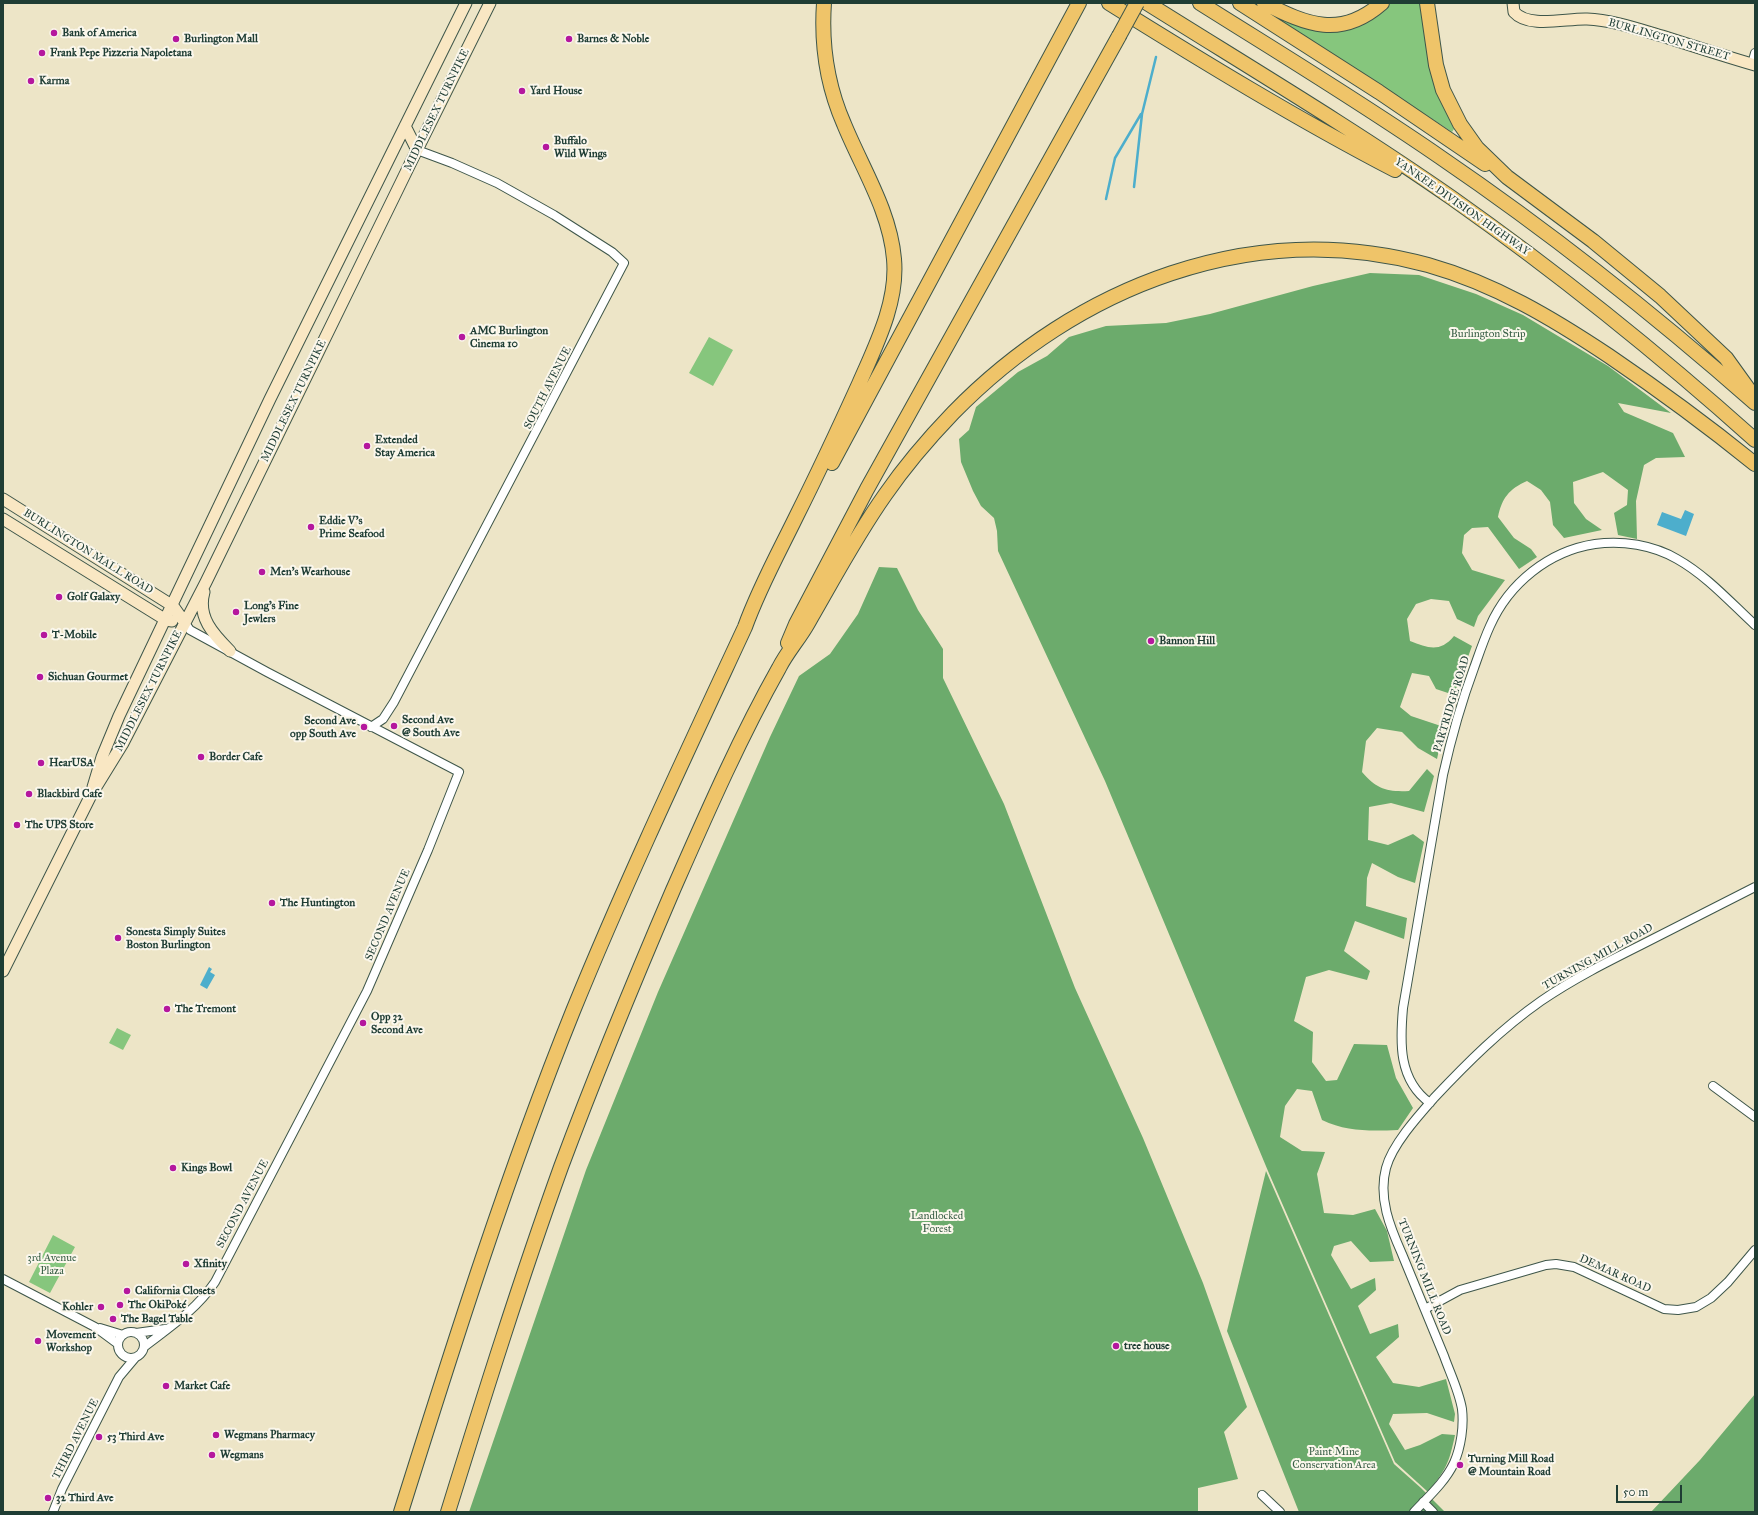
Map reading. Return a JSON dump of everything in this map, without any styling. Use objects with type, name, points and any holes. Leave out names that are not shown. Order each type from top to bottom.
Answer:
[{"type":"highway","points":[[401,1512],[485,1250],[559,1048],[600,945],[647,838],[745,627],[755,599],[810,490],[863,374],[886,316],[894,284],[894,257],[890,231],[882,209],[844,126],[831,88],[823,47],[824,3]]},
{"type":"highway","points":[[1109,3],[1186,50],[1359,151],[1452,198]]},
{"type":"highway","points":[[448,1512],[524,1276],[562,1166],[596,1075],[637,974],[694,843],[732,761],[782,662],[796,624],[849,522],[1137,3]]},
{"type":"highway","name":"YANKEE DIVISION HIGHWAY","points":[[1147,3],[1346,128],[1452,198],[1530,255],[1611,318],[1755,440]]},
{"type":"highway","points":[[1200,3],[1382,118],[1460,170],[1601,275],[1755,403]]},
{"type":"highway","points":[[1240,3],[1379,92],[1480,162],[1507,177],[1588,237],[1660,296],[1726,358],[1755,398]]},
{"type":"highway","points":[[1264,3],[1298,20],[1314,24],[1329,25],[1348,22],[1360,18],[1382,3]]},
{"type":"highway","points":[[1428,3],[1438,74],[1450,107],[1474,144],[1507,177]]},
{"type":"highway","points":[[745,627],[762,602],[839,450],[1078,6]]},
{"type":"highway","points":[[782,662],[805,629],[853,545],[885,494],[921,448],[974,393],[1002,368],[1040,339],[1095,305],[1154,278],[1215,260],[1279,251],[1348,251],[1411,261],[1473,280],[1524,303],[1584,340],[1670,398],[1755,464]]},
{"type":"main road","name":"MIDDLESEX TURNPIKE","points":[[91,795],[108,740],[173,606],[270,399],[466,3]]},
{"type":"main road","name":"MIDDLESEX TURNPIKE","points":[[3,971],[91,795],[123,743],[206,582],[490,3]]},
{"type":"main road","name":"BURLINGTON STREET","points":[[1513,7],[1523,18],[1541,21],[1587,19],[1606,21],[1754,61]]},
{"type":"main road","points":[[405,126],[417,150]]},
{"type":"main road","name":"BURLINGTON MALL ROAD","points":[[3,499],[173,606]]},
{"type":"main road","name":"BURLINGTON MALL ROAD","points":[[3,519],[166,620]]},
{"type":"main road","points":[[206,582],[202,607],[204,617],[212,632],[230,651]]},
{"type":"main road","points":[[173,606],[185,623]]},
{"type":"main road","points":[[166,620],[185,623]]},
{"type":"street","name":"SOUTH AVENUE","points":[[371,727],[383,719],[394,702],[624,263],[612,252],[554,214],[497,183],[452,163],[417,150]]},
{"type":"street","name":"PARTRIDGE ROAD","points":[[1430,1103],[1423,1098],[1417,1090],[1405,1069],[1401,1035],[1403,1008],[1439,799],[1450,746],[1468,684],[1490,625],[1499,609],[1518,584],[1534,570],[1554,557],[1571,550],[1609,542],[1645,546],[1677,559],[1704,577],[1755,625]]},
{"type":"street","name":"SECOND AVENUE","points":[[144,1347],[193,1309],[205,1297],[214,1282],[376,972],[459,772],[262,670],[190,630],[185,623]]},
{"type":"street","name":"TURNING MILL ROAD","points":[[1414,1512],[1447,1475],[1455,1461],[1461,1439],[1462,1423],[1460,1399],[1425,1309],[1391,1229],[1384,1204],[1383,1184],[1386,1166],[1393,1152],[1405,1134],[1430,1103],[1479,1052],[1512,1023],[1553,994],[1598,967],[1755,887]]},
{"type":"street","points":[[1713,1086],[1755,1117]]},
{"type":"street","name":"DEMAR ROAD","points":[[1425,1309],[1460,1290],[1546,1265],[1556,1264],[1574,1267],[1664,1309],[1687,1310],[1704,1303],[1719,1291],[1755,1250]]},
{"type":"street","points":[[3,1280],[95,1327],[118,1344],[122,1354],[128,1358],[135,1358],[141,1354],[144,1347],[142,1339],[136,1333]]},
{"type":"street","points":[[95,1327],[123,1335]]},
{"type":"street","points":[[118,1344],[123,1335],[130,1332],[136,1333],[168,1329]]},
{"type":"street","name":"THIRD AVENUE","points":[[120,1376],[122,1354]]},
{"type":"street","name":"THIRD AVENUE","points":[[53,1512],[62,1489],[120,1376],[135,1358]]},
{"type":"street","points":[[1262,1495],[1280,1512]]},
{"type":"street","points":[[1423,1502],[1433,1512]]},
{"type":"green space","points":[[1389,3],[1421,3],[1436,91],[1454,129],[1452,132],[1268,13],[1269,12],[1307,28],[1383,9]]},
{"type":"green space","name":"Burlington Strip","points":[[1370,273],[1419,275],[1476,294],[1523,315],[1608,366],[1671,413],[1618,403],[1624,412],[1673,433],[1685,457],[1656,458],[1644,465],[1636,501],[1637,539],[1618,535],[1614,513],[1627,505],[1628,490],[1603,472],[1573,482],[1574,503],[1586,519],[1602,530],[1564,538],[1553,525],[1550,502],[1541,490],[1527,481],[1515,487],[1504,499],[1498,517],[1514,538],[1531,549],[1537,557],[1519,569],[1488,527],[1472,528],[1464,535],[1462,553],[1472,570],[1505,580],[1478,616],[1474,627],[1457,619],[1449,601],[1431,599],[1416,604],[1407,619],[1410,641],[1422,646],[1434,648],[1444,645],[1454,636],[1472,646],[1454,695],[1436,689],[1429,676],[1412,673],[1400,707],[1411,716],[1444,727],[1437,759],[1418,748],[1402,732],[1377,728],[1366,741],[1362,772],[1377,786],[1394,791],[1409,791],[1427,769],[1434,776],[1424,812],[1391,803],[1369,807],[1368,840],[1388,845],[1413,834],[1424,842],[1415,883],[1398,877],[1372,863],[1367,878],[1366,906],[1407,918],[1404,939],[1355,921],[1344,951],[1370,971],[1367,980],[1329,970],[1306,977],[1294,1021],[1313,1032],[1312,1062],[1326,1081],[1337,1080],[1354,1044],[1387,1045],[1396,1078],[1413,1108],[1398,1130],[1350,1129],[1322,1120],[1312,1091],[1297,1089],[1285,1106],[1280,1137],[1302,1151],[1325,1152],[1317,1174],[1324,1213],[1353,1215],[1375,1209],[1387,1231],[1394,1261],[1370,1262],[1351,1241],[1334,1246],[1331,1255],[1351,1289],[1375,1278],[1376,1290],[1358,1306],[1370,1334],[1398,1324],[1399,1337],[1376,1357],[1393,1383],[1419,1387],[1446,1379],[1455,1414],[1454,1422],[1427,1413],[1393,1414],[1389,1424],[1405,1450],[1420,1445],[1442,1434],[1455,1435],[1446,1466],[1428,1492],[1395,1462],[1268,1171],[1105,781],[998,551],[997,531],[994,518],[981,506],[973,491],[961,462],[959,439],[969,430],[976,407],[1018,372],[1047,356],[1069,337],[1106,326],[1166,323],[1210,314],[1313,286]]},
{"type":"green space","points":[[709,337],[733,350],[713,386],[689,373]]},
{"type":"green space","name":"Landlocked Forest","points":[[879,567],[897,568],[918,610],[943,649],[943,678],[1004,804],[1075,988],[1143,1138],[1203,1283],[1247,1407],[1224,1432],[1238,1479],[1198,1488],[1198,1512],[469,1512],[586,1170],[658,992],[770,737],[799,676],[830,654],[858,614]]},
{"type":"green space","points":[[117,1028],[131,1035],[123,1050],[109,1043]]},
{"type":"green space","name":"Paint Mine Conservation Area","points":[[1266,1171],[1394,1464],[1445,1512],[1299,1512],[1227,1331]]},
{"type":"green space","name":"3rd Avenue Plaza","points":[[53,1235],[75,1247],[50,1293],[29,1282]]},
{"type":"green space","points":[[1755,1394],[1755,1512],[1651,1512],[1700,1460]]},
{"type":"water","points":[[1685,510],[1694,514],[1686,536],[1657,525],[1662,512],[1681,519]]},
{"type":"water","points":[[209,967],[212,969],[210,972],[215,975],[207,989],[200,985]]},
{"type":"waterway","points":[[1134,187],[1142,114],[1156,57]]},
{"type":"waterway","points":[[1106,199],[1115,158],[1141,114]]},
{"type":"place","name":"Bank of America","points":[[54,33]]},
{"type":"place","name":"Burlington Mall","points":[[176,39]]},
{"type":"place","name":"Barnes & Noble","points":[[569,39]]},
{"type":"place","name":"Frank Pepe Pizzeria Napoletana","points":[[42,53]]},
{"type":"place","name":"Karma","points":[[31,81]]},
{"type":"place","name":"Yard House","points":[[522,91]]},
{"type":"place","name":"Buffalo Wild Wings","points":[[546,147]]},
{"type":"place","name":"AMC Burlington Cinema 10","points":[[462,337]]},
{"type":"place","name":"Extended Stay America","points":[[367,446]]},
{"type":"place","name":"Eddie V's Prime Seafood","points":[[311,527]]},
{"type":"place","name":"Men's Wearhouse","points":[[262,572]]},
{"type":"place","name":"Golf Galaxy","points":[[59,597]]},
{"type":"place","name":"Long's Fine Jewlers","points":[[236,612]]},
{"type":"place","name":"T-Mobile","points":[[44,635]]},
{"type":"place","name":"Bannon Hill","points":[[1151,641]]},
{"type":"place","name":"Sichuan Gourmet","points":[[40,677]]},
{"type":"place","name":"Second Ave @ South Ave","points":[[394,726]]},
{"type":"place","name":"Second Ave opp South Ave","points":[[364,727]]},
{"type":"place","name":"Border Cafe","points":[[201,757]]},
{"type":"place","name":"HearUSA","points":[[41,763]]},
{"type":"place","name":"Blackbird Cafe","points":[[29,794]]},
{"type":"place","name":"The UPS Store","points":[[17,825]]},
{"type":"place","name":"The Huntington","points":[[272,903]]},
{"type":"place","name":"Sonesta Simply Suites Boston Burlington","points":[[118,938]]},
{"type":"place","name":"The Tremont","points":[[167,1009]]},
{"type":"place","name":"Opp 32 Second Ave","points":[[363,1023]]},
{"type":"place","name":"Kings Bowl","points":[[173,1168]]},
{"type":"place","name":"Xfinity","points":[[186,1264]]},
{"type":"place","name":"California Closets","points":[[127,1291]]},
{"type":"place","name":"The OkiPoké","points":[[120,1305]]},
{"type":"place","name":"Kohler","points":[[101,1307]]},
{"type":"place","name":"The Bagel Table","points":[[113,1319]]},
{"type":"place","name":"Movement Workshop","points":[[38,1341]]},
{"type":"place","name":"tree house","points":[[1116,1346]]},
{"type":"place","name":"Market Cafe","points":[[166,1386]]},
{"type":"place","name":"Wegmans Pharmacy","points":[[216,1435]]},
{"type":"place","name":"53 Third Ave","points":[[99,1437]]},
{"type":"place","name":"Wegmans","points":[[212,1455]]},
{"type":"place","name":"Turning Mill Road @ Mountain Road","points":[[1460,1465]]},
{"type":"place","name":"32 Third Ave","points":[[48,1498]]}]
